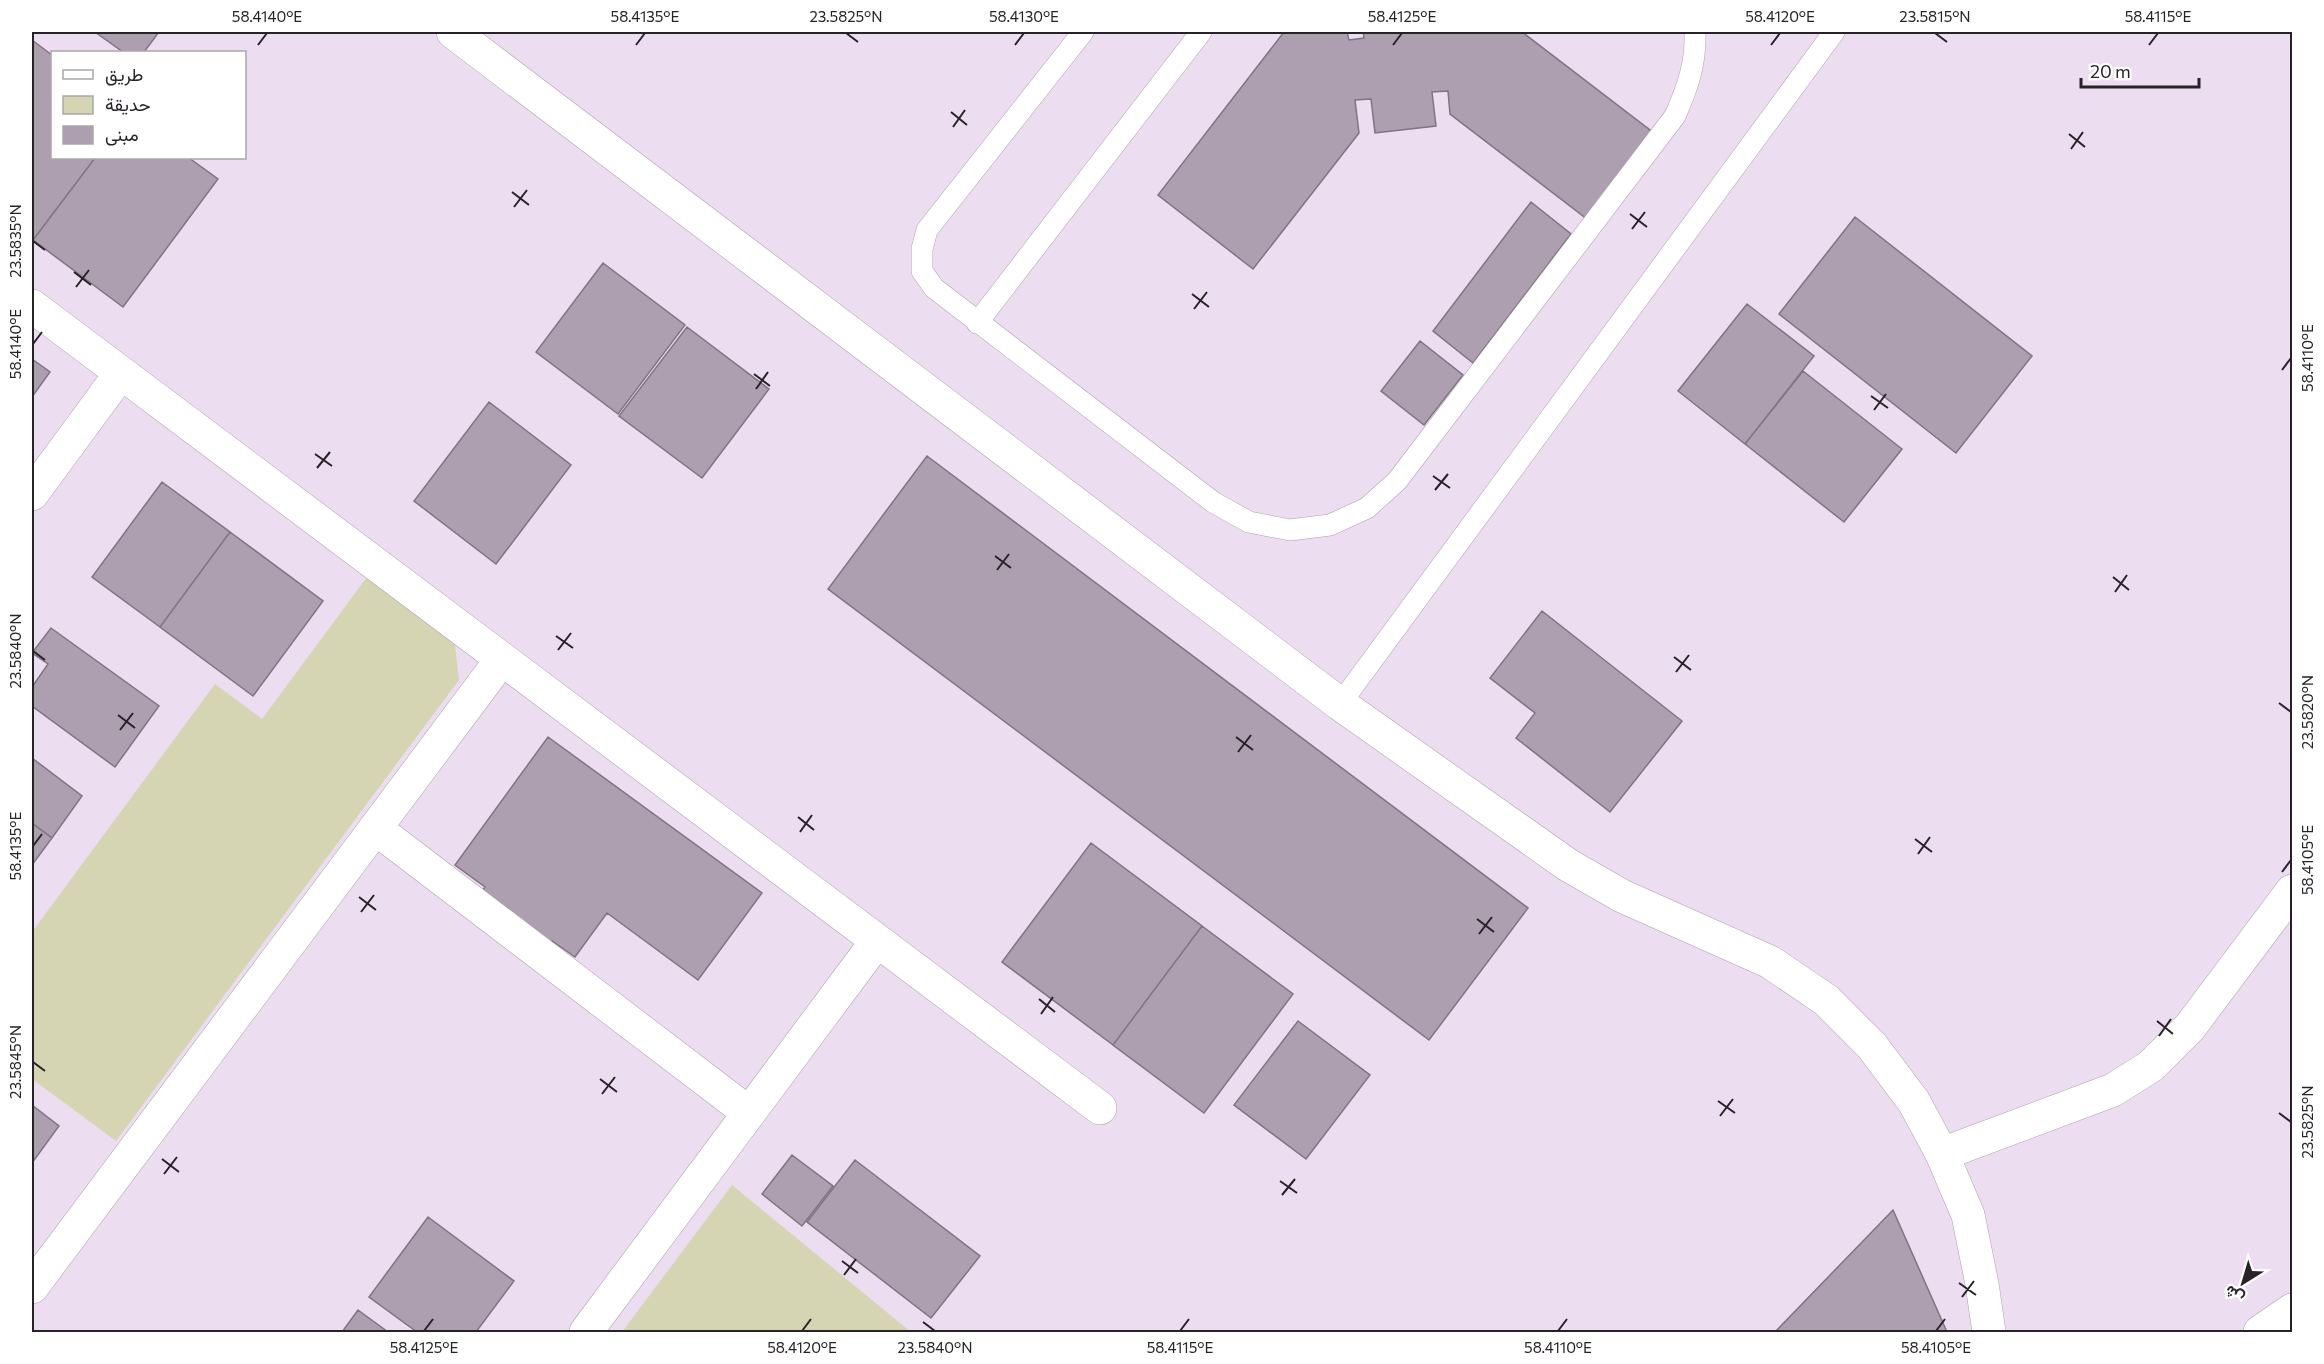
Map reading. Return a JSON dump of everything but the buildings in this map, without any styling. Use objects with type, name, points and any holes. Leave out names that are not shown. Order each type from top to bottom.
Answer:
[{"type":"street","points":[[453,32],[1340,705],[1568,865],[1622,896],[1770,962],[1826,1000],[1872,1046],[1914,1102],[1942,1154],[1968,1215],[1989,1332]]},
{"type":"street","points":[[32,306],[1100,1108]]},
{"type":"street","points":[[32,494],[121,373]]},
{"type":"street","points":[[32,1287],[502,659]]},
{"type":"street","points":[[375,828],[749,1113]]},
{"type":"street","points":[[1942,1154],[2113,1090],[2151,1066],[2190,1027],[2292,891]]},
{"type":"street","points":[[586,1332],[877,941]]},
{"type":"street","points":[[2260,1332],[2292,1310]]},
{"type":"lane","points":[[1083,32],[927,230],[922,249],[922,271],[934,288],[977,323],[1213,502],[1249,522],[1290,530],[1330,525],[1367,508],[1397,481],[1675,116],[1689,86],[1695,53],[1695,32]]},
{"type":"lane","points":[[977,323],[1201,32]]},
{"type":"lane","points":[[1340,705],[1834,32]]},
{"type":"green space","points":[[370,573],[454,636],[459,680],[116,1141],[32,1079],[32,932],[215,684],[262,719]]},
{"type":"green space","points":[[732,1185],[911,1332],[622,1332]]}]
